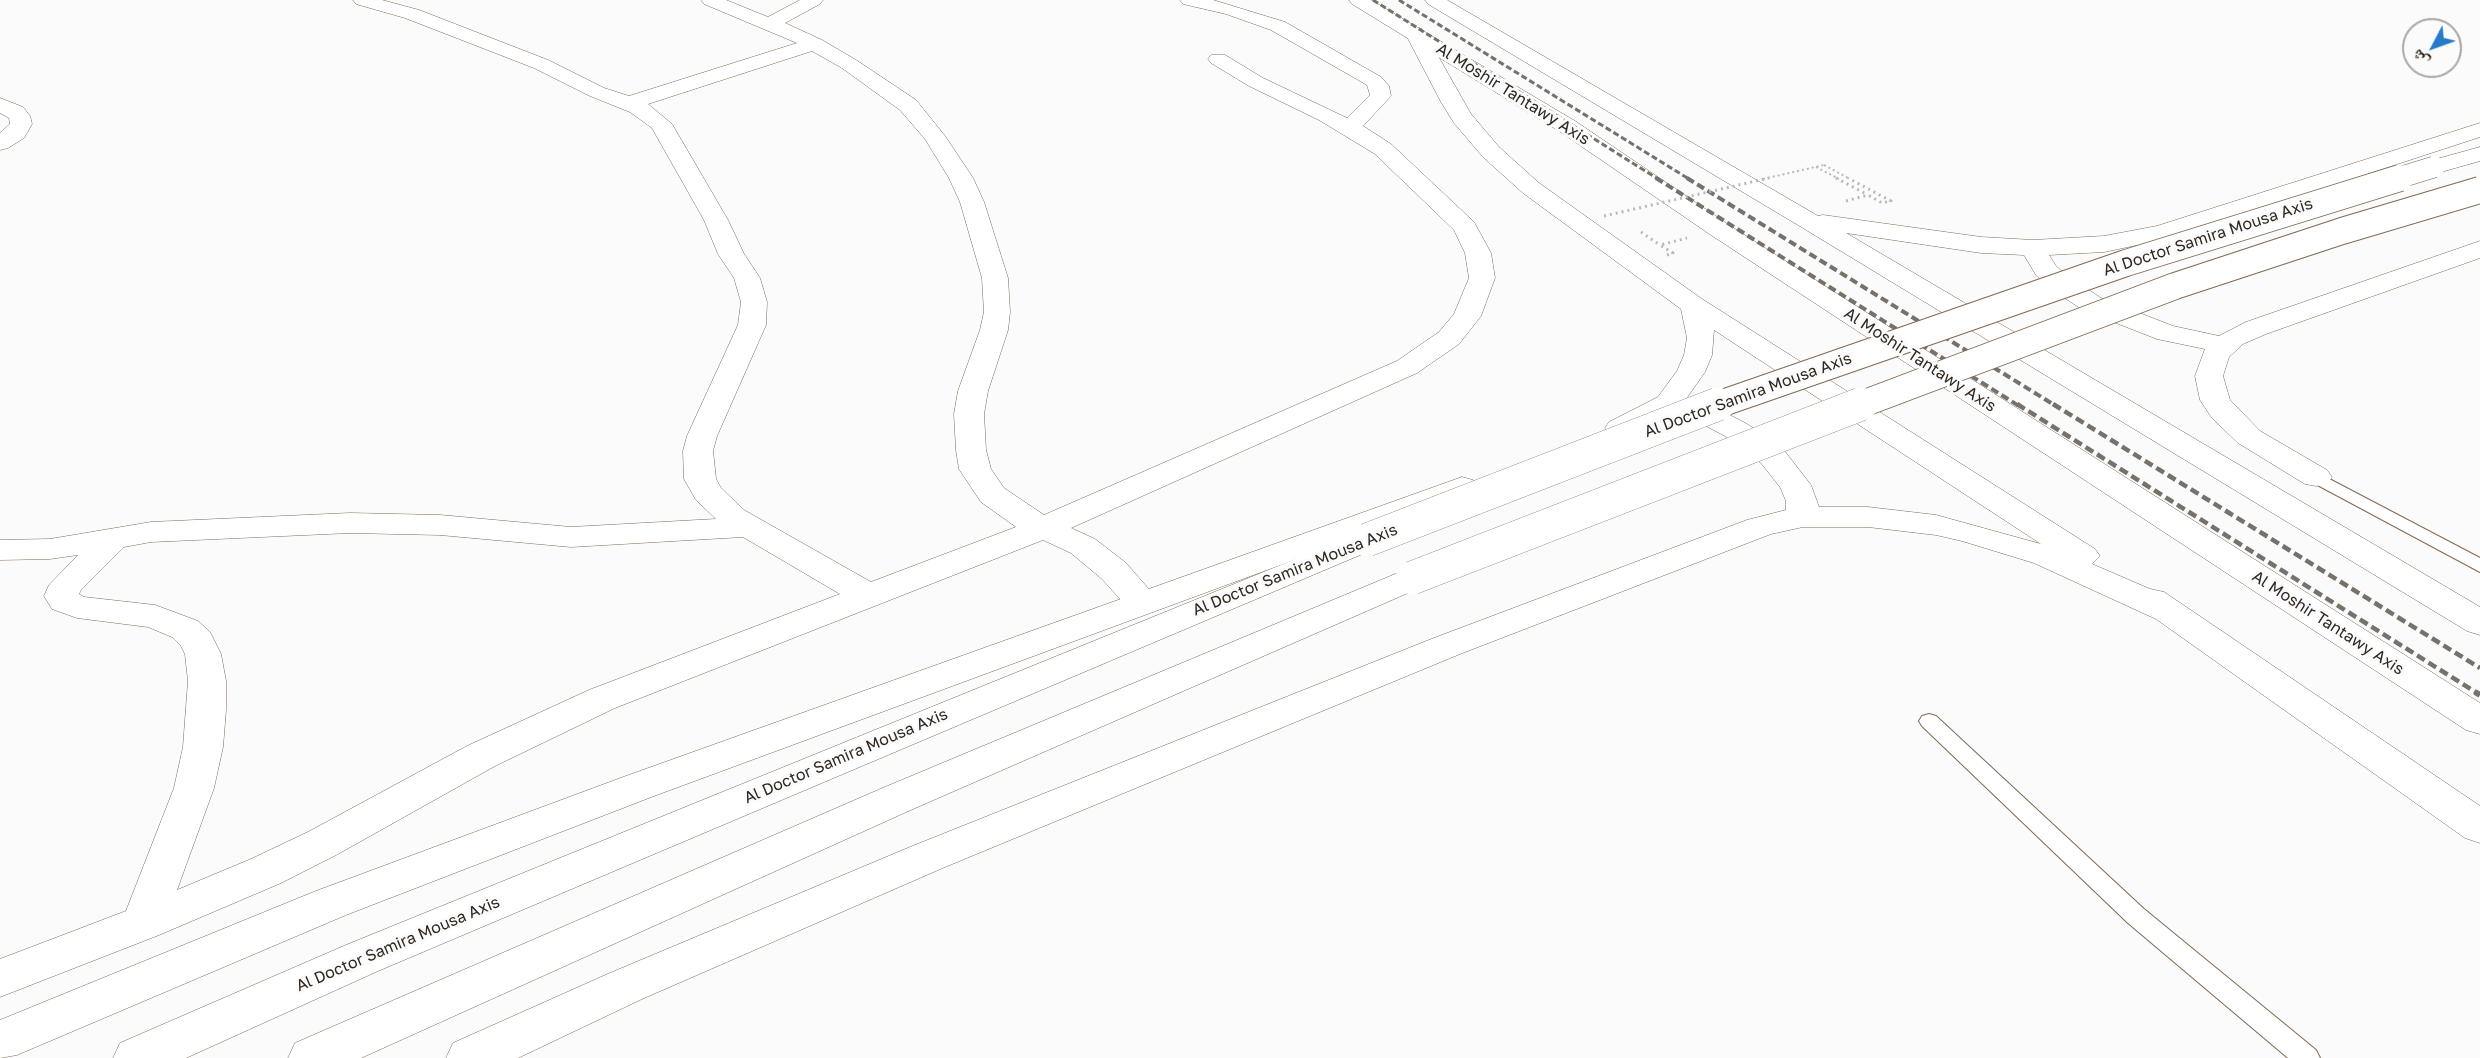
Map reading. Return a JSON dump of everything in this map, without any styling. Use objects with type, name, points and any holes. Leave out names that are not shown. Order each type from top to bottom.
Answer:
[{"type":"main road","points":[[362,0],[432,21],[541,64],[597,92],[647,112],[661,124],[716,220],[753,291],[752,325],[702,436],[697,465],[700,479],[707,493],[732,517],[869,596]]},
{"type":"main road","points":[[710,0],[771,23],[815,44],[874,80],[908,105],[934,136],[964,186],[981,227],[995,278],[997,295],[993,330],[973,391],[969,414],[971,450],[975,469],[992,495],[1023,518],[1074,541],[1099,557],[1143,603]]},
{"type":"main road","points":[[771,23],[814,0]]},
{"type":"main road","points":[[1189,0],[1232,9],[1278,26],[1374,81],[1379,86],[1381,96],[1350,127]]},
{"type":"main road","name":"Al Moshir Tantawy Axis","points":[[1358,0],[1567,126],[1720,230],[2480,721]]},
{"type":"main road","points":[[1434,0],[1807,220],[2480,623]]},
{"type":"main road","points":[[1416,33],[1452,102],[1476,134],[1498,158],[1555,207],[1694,304],[2170,612],[2480,827]]},
{"type":"main road","points":[[630,104],[815,44]]},
{"type":"main road","points":[[0,978],[143,923],[294,857],[426,784],[602,699],[1043,528],[1407,367],[1436,349],[1459,327],[1469,310],[1482,278],[1478,253],[1465,227],[1383,149],[1350,127],[1263,86],[1218,59]]},
{"type":"main road","points":[[0,104],[20,116],[21,124],[16,133],[0,143]]},
{"type":"main road","points":[[1807,220],[1955,243],[2033,248],[2081,247],[2144,238],[2480,130]]},
{"type":"main road","name":"Al Doctor Samira Mousa Axis","points":[[137,1058],[384,949],[1367,540],[1687,415],[2126,263],[2480,154]]},
{"type":"main road","points":[[312,1058],[899,798],[1412,579],[1740,450],[2175,286],[2342,231],[2480,190]]},
{"type":"main road","points":[[2033,248],[2044,270],[2091,304],[2167,333],[2224,345]]},
{"type":"main road","points":[[2316,477],[2249,437],[2223,412],[2215,400],[2209,376],[2211,364],[2224,345],[2256,328],[2480,249]]},
{"type":"main road","points":[[0,1041],[331,903],[640,786],[1614,431],[1668,403],[1691,372],[1698,355],[1701,338],[1694,304]]},
{"type":"main road","points":[[1668,403],[1726,425],[1755,442],[1772,456],[1795,485],[1802,501],[1803,517]]},
{"type":"main road","points":[[2266,496],[2316,477]]},
{"type":"main road","points":[[470,1058],[626,986],[941,851],[1447,646],[1759,527],[1803,517],[1879,518],[1936,525],[2046,556],[2170,612]]},
{"type":"main road","points":[[0,550],[50,549],[115,537],[182,529],[350,523],[440,525],[512,533],[581,537],[749,527]]},
{"type":"main road","points":[[115,537],[66,585],[62,596],[64,601],[77,607],[154,616],[185,628],[197,640],[203,654],[207,681],[203,747],[194,788],[143,923]]},
{"type":"lane","points":[[2316,477],[2480,566]]},
{"type":"lane","points":[[1929,721],[2136,916],[2307,1058]]},
{"type":"path","points":[[1604,216],[1824,165],[1872,190]]},
{"type":"path","points":[[1816,167],[1868,195]]},
{"type":"path","points":[[1663,256],[1673,254],[1660,245],[1720,230]]},
{"type":"railway","points":[[1373,0],[1658,179]]},
{"type":"railway","points":[[1399,0],[1689,179]]},
{"type":"railway","points":[[1656,178],[2019,406]]},
{"type":"railway","points":[[1687,178],[2056,406]]},
{"type":"railway","points":[[2017,404],[2477,693]]},
{"type":"railway","points":[[2053,404],[2480,668]]},
{"type":"railway","points":[[2475,692],[2480,695]]}]
